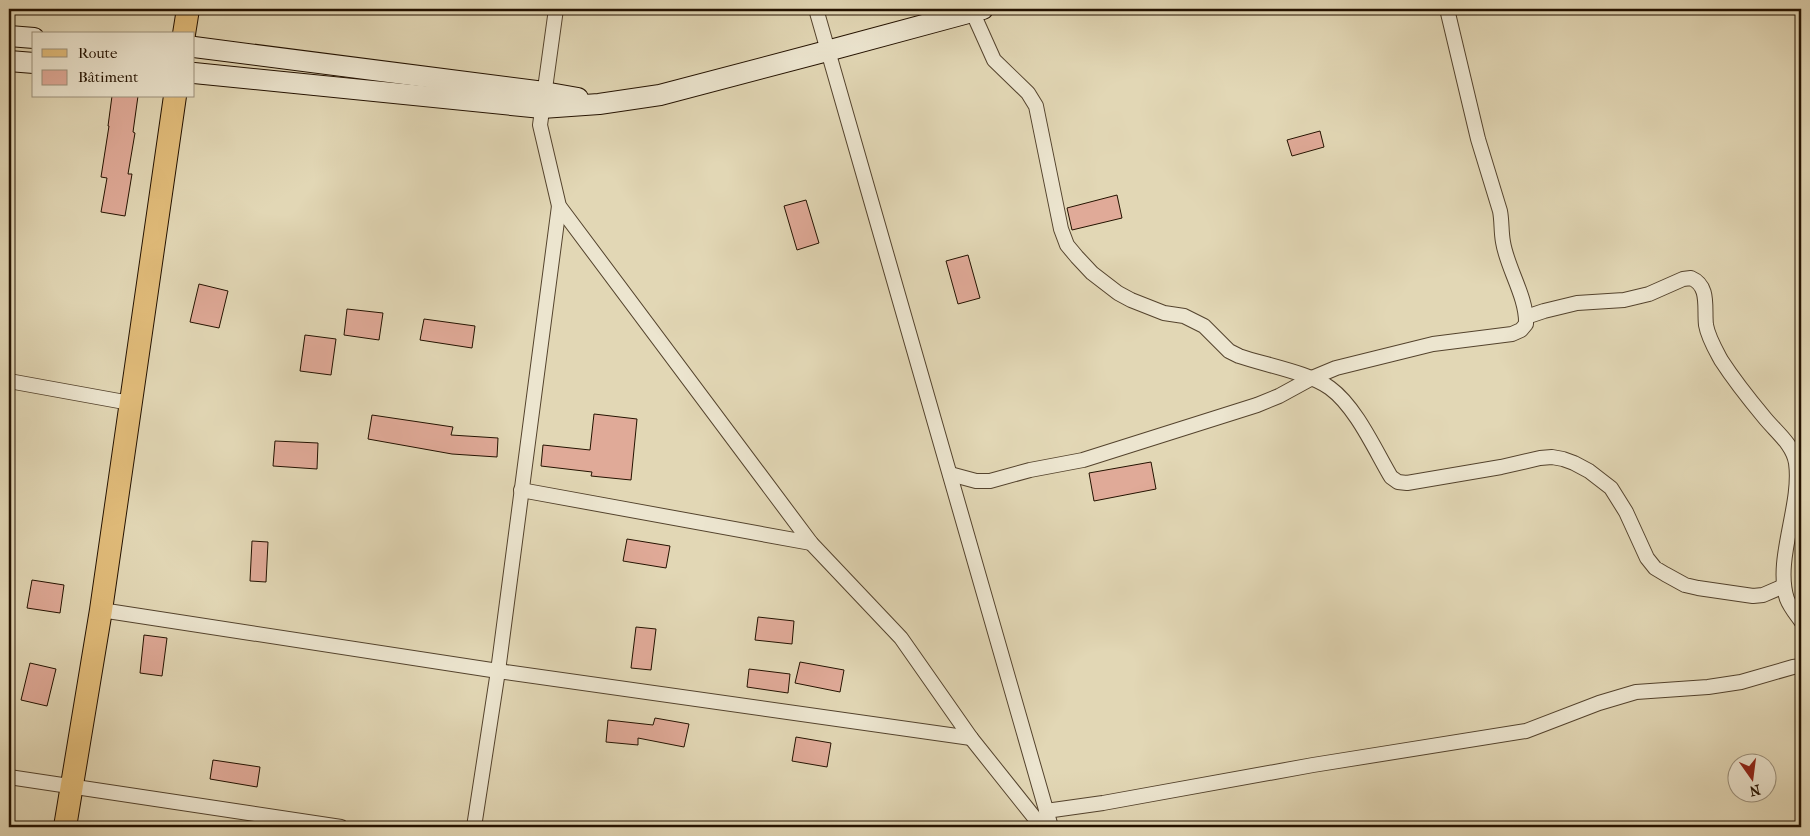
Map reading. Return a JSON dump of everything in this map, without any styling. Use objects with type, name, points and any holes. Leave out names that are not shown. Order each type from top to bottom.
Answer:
[{"type":"main road","points":[[184,32],[188,9]]},
{"type":"main road","points":[[195,74],[543,100],[563,94],[600,104],[660,94],[827,52],[977,10]]},
{"type":"main road","points":[[9,36],[32,38]]},
{"type":"main road","points":[[195,47],[543,100]]},
{"type":"main road","points":[[9,61],[32,63]]},
{"type":"main road","points":[[65,827],[101,610],[175,98]]},
{"type":"street","points":[[474,827],[498,671],[559,206],[540,125],[556,9]]},
{"type":"street","points":[[816,9],[1051,827]]},
{"type":"street","points":[[950,474],[976,481],[990,481],[1030,470],[1083,460],[1257,405],[1279,396],[1312,378],[1344,366],[1433,344],[1512,334],[1521,330],[1526,324],[1526,317],[1502,241],[1500,211],[1478,139],[1447,9]]},
{"type":"street","points":[[977,10],[994,60],[998,66],[1028,93],[1036,106],[1061,229],[1067,245],[1092,273],[1118,293],[1164,313],[1184,316],[1204,326],[1229,351],[1239,356],[1312,378],[1330,388],[1353,412],[1392,477],[1398,482],[1407,483],[1540,458],[1552,457],[1563,459],[1589,471],[1610,488],[1626,512],[1647,558],[1655,568],[1665,574],[1685,585],[1753,596],[1763,595],[1784,586]]},
{"type":"street","points":[[559,206],[811,543],[901,638],[971,738],[1042,827]]},
{"type":"street","points":[[1526,317],[1577,303],[1624,300],[1665,288],[1683,279],[1692,278],[1701,284],[1705,296],[1706,326],[1717,352],[1741,388],[1789,445],[1794,457],[1796,480],[1784,565],[1784,586],[1787,600],[1801,621]]},
{"type":"street","points":[[9,381],[130,403]]},
{"type":"street","points":[[522,490],[811,543]]},
{"type":"street","points":[[101,610],[498,671],[971,738]]},
{"type":"street","points":[[1046,811],[1526,731],[1599,703],[1636,692],[1708,688],[1741,682],[1801,666]]},
{"type":"street","points":[[9,777],[342,827]]},
{"type":"building","points":[[112,98],[138,98],[133,132],[135,133],[128,174],[132,174],[125,216],[101,212],[107,178],[101,177]]},
{"type":"building","points":[[1320,131],[1324,147],[1292,156],[1287,140]]},
{"type":"building","points":[[1117,195],[1122,218],[1072,230],[1067,208]]},
{"type":"building","points":[[806,200],[819,243],[797,250],[784,206]]},
{"type":"building","points":[[968,255],[980,298],[958,304],[946,261]]},
{"type":"building","points":[[199,284],[228,291],[219,328],[190,322]]},
{"type":"building","points":[[347,309],[383,313],[379,340],[344,335]]},
{"type":"building","points":[[424,319],[475,326],[472,348],[420,340]]},
{"type":"building","points":[[305,335],[336,339],[331,375],[300,371]]},
{"type":"building","points":[[594,414],[637,419],[631,480],[591,476],[592,472],[541,466],[543,445],[590,450]]},
{"type":"building","points":[[372,415],[453,427],[451,435],[498,438],[497,457],[452,454],[368,439]]},
{"type":"building","points":[[275,441],[318,443],[317,469],[273,466]]},
{"type":"building","points":[[1151,462],[1156,489],[1094,501],[1089,473]]},
{"type":"building","points":[[627,539],[670,546],[666,568],[623,561]]},
{"type":"building","points":[[252,541],[268,542],[266,582],[250,581]]},
{"type":"building","points":[[32,580],[64,585],[60,613],[27,608]]},
{"type":"building","points":[[758,617],[794,621],[792,644],[755,640]]},
{"type":"building","points":[[636,627],[656,629],[651,670],[631,668]]},
{"type":"building","points":[[144,635],[167,638],[162,676],[140,673]]},
{"type":"building","points":[[800,662],[844,670],[840,692],[795,683]]},
{"type":"building","points":[[30,663],[56,669],[47,706],[21,700]]},
{"type":"building","points":[[749,669],[790,674],[788,693],[747,687]]},
{"type":"building","points":[[655,718],[689,724],[684,747],[638,738],[638,745],[606,742],[608,720],[653,725]]},
{"type":"building","points":[[796,737],[831,743],[827,767],[792,761]]},
{"type":"building","points":[[213,760],[260,767],[257,787],[210,779]]}]
